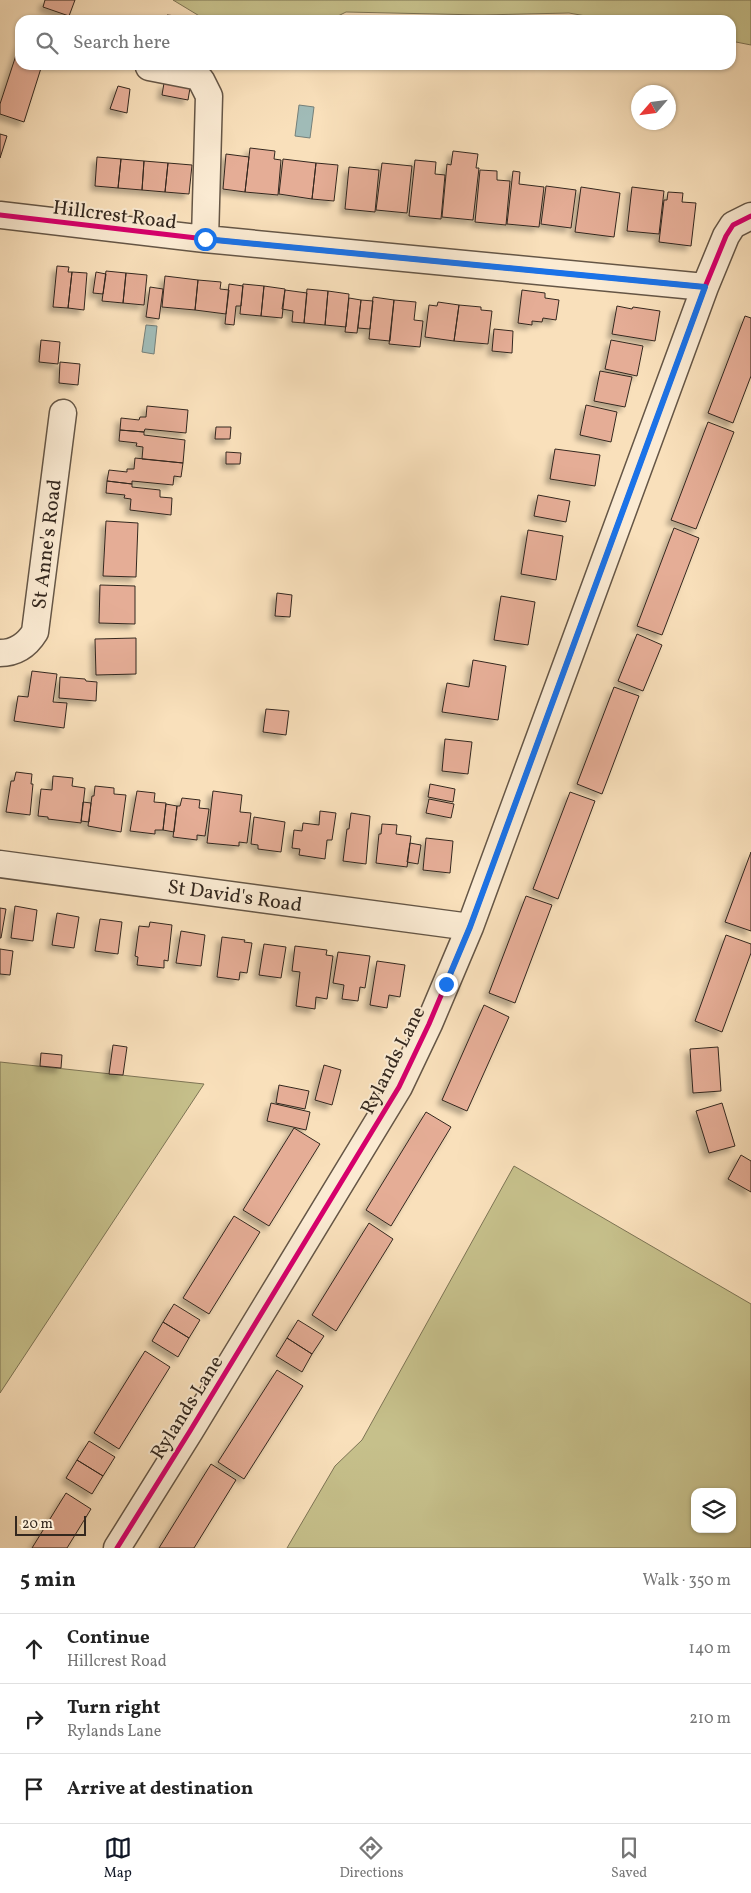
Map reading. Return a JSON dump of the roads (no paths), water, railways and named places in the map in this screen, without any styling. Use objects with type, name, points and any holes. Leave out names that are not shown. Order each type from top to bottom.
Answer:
[{"type":"street","points":[[164,70],[195,76],[201,80],[209,96],[205,239]]},
{"type":"street","name":"Hillcrest Road","points":[[0,214],[205,239],[705,287]]},
{"type":"street","name":"Rylands Lane","points":[[117,1548],[398,1087],[436,1008],[470,927],[705,287],[726,236],[733,226],[751,216]]},
{"type":"street","name":"St Anne's Road","points":[[0,654],[19,649],[29,641],[35,632],[63,413]]},
{"type":"street","name":"St David's Road","points":[[0,864],[470,927]]},
{"type":"water","points":[[299,105],[314,107],[310,138],[295,136]]},
{"type":"water","points":[[146,325],[157,326],[154,354],[142,352]]}]
